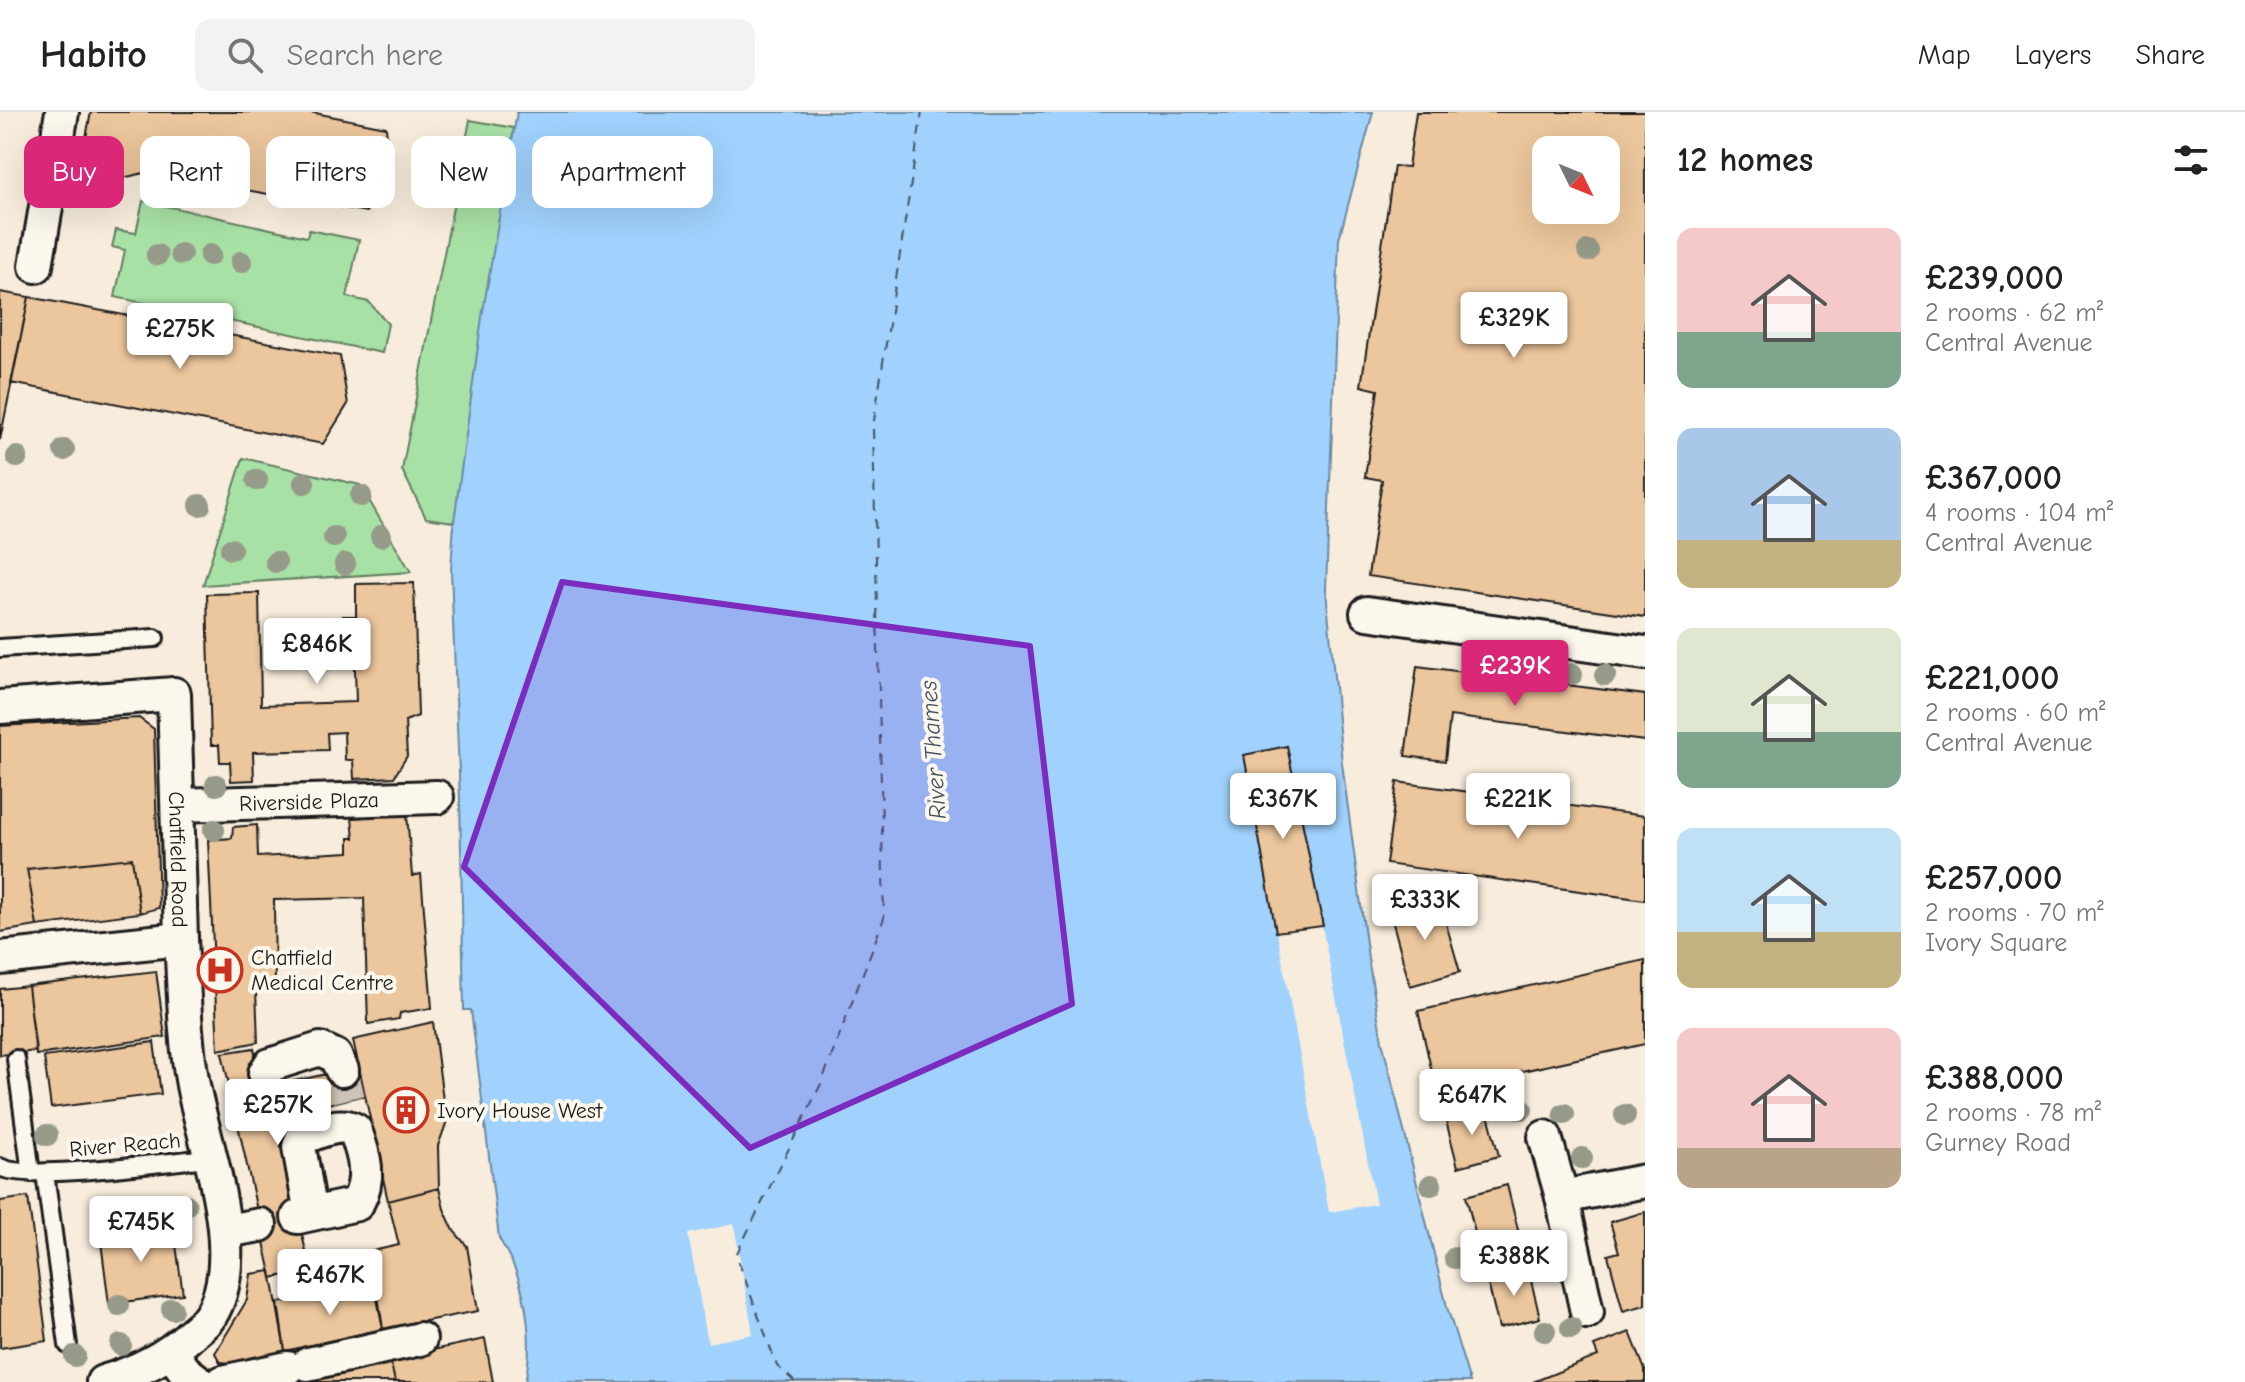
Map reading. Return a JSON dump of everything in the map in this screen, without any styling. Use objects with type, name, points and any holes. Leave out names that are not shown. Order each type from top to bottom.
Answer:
[{"type":"street","points":[[36,266],[62,112]]},
{"type":"street","points":[[1367,613],[1645,653]]},
{"type":"street","name":"Chatfield Road","points":[[0,707],[174,694],[181,939],[0,958]]},
{"type":"street","name":"Riverside Plaza","points":[[179,805],[437,797]]},
{"type":"street","points":[[103,1382],[124,1376],[171,1352],[210,1317],[224,1282],[226,1231],[188,1051],[181,939]]},
{"type":"street","points":[[265,1073],[270,1065],[320,1049],[335,1056],[349,1100],[367,1170],[366,1188],[357,1204],[304,1216],[299,1147],[302,1138],[326,1129],[348,1126],[349,1100]]},
{"type":"street","points":[[1545,1137],[1562,1197],[1587,1312]]},
{"type":"street","points":[[1562,1197],[1645,1181]]},
{"type":"street","points":[[226,1231],[260,1225]]},
{"type":"street","points":[[223,1382],[420,1339]]},
{"type":"street","points":[[171,1352],[185,1371],[199,1382]]},
{"type":"lane","points":[[0,648],[155,638]]},
{"type":"lane","points":[[16,1059],[38,1173]]},
{"type":"lane","name":"River Reach","points":[[0,1167],[16,1172],[38,1173],[209,1158]]},
{"type":"lane","name":"River Reach","points":[[38,1173],[68,1345]]},
{"type":"highlighted area","points":[[562,582],[1030,646],[1072,1004],[750,1148],[464,867]]},
{"type":"green space","points":[[470,120],[514,128],[513,136],[467,136]]},
{"type":"green space","points":[[141,208],[175,208],[307,237],[309,230],[359,240],[347,297],[369,302],[388,324],[382,353],[115,297],[125,250],[112,247],[116,230],[136,233]]},
{"type":"green space","points":[[453,208],[502,208],[454,522],[426,518],[402,470]]},
{"type":"green space","points":[[243,458],[360,485],[411,572],[203,585]]},
{"type":"water","name":"River Thames","points":[[517,112],[1373,112],[1339,239],[1326,589],[1342,763],[1382,1041],[1447,1307],[1470,1382],[525,1382],[529,1354],[526,1308],[514,1267],[499,1238],[471,1010],[464,1010],[451,570],[454,522],[482,317],[501,208],[516,208],[516,136],[513,136]]},
{"type":"pier","points":[[1287,746],[1376,1204],[1329,1212],[1244,755]]},
{"type":"pier","points":[[734,1224],[753,1334],[708,1343],[688,1234]]},
{"type":"building","points":[[91,112],[310,112],[386,127],[387,136],[266,136],[266,194],[250,191],[250,136],[140,136],[140,174],[124,178],[124,136],[86,136]]},
{"type":"building","points":[[1416,112],[1645,112],[1645,617],[1368,576],[1382,480],[1365,477],[1378,390],[1361,386],[1394,166],[1408,167]]},
{"type":"building","points":[[344,208],[368,208],[366,212]]},
{"type":"building","points":[[0,292],[29,297],[0,440]]},
{"type":"building","points":[[29,297],[340,356],[348,404],[323,444],[11,383]]},
{"type":"building","points":[[414,583],[418,716],[405,721],[407,756],[394,777],[354,779],[353,760],[345,760],[344,732],[327,733],[328,750],[253,752],[254,780],[231,781],[230,762],[220,762],[219,745],[211,745],[207,594],[259,593],[261,705],[356,702],[354,637],[343,637],[343,616],[356,616],[356,584]]},
{"type":"building","points":[[1417,666],[1645,695],[1645,741],[1450,716],[1445,761],[1405,756]]},
{"type":"building","points":[[139,718],[154,729],[159,908],[140,913],[132,858],[27,869],[37,926],[0,932],[0,726]]},
{"type":"building","points":[[1287,746],[1323,926],[1276,932],[1244,755]]},
{"type":"building","points":[[1397,782],[1645,816],[1645,900],[1386,864]]},
{"type":"building","points":[[407,814],[412,876],[421,874],[432,1008],[400,1013],[399,1019],[368,1024],[364,898],[274,900],[275,987],[256,990],[258,1042],[218,1050],[208,840],[232,838],[233,827],[257,825],[258,857],[349,852],[349,838],[354,838],[352,818]]},
{"type":"building","points":[[132,858],[140,913],[37,926],[27,869]]},
{"type":"building","points":[[1439,899],[1460,972],[1410,986],[1390,912]]},
{"type":"building","points":[[1645,960],[1645,1044],[1436,1090],[1418,1011]]},
{"type":"building","points":[[156,971],[165,1037],[36,1055],[28,986]]},
{"type":"building","points":[[28,986],[36,1051],[0,1055],[0,989]]},
{"type":"building","name":"Ivory House West","points":[[433,1022],[446,1124],[438,1146],[439,1188],[388,1201],[353,1040]]},
{"type":"building","points":[[154,1042],[161,1094],[51,1108],[44,1057]]},
{"type":"building","points":[[254,1048],[262,1088],[359,1067],[365,1095],[275,1117],[310,1269],[272,1278],[222,1053]]},
{"type":"building","points":[[1486,1107],[1499,1156],[1458,1167],[1445,1117]]},
{"type":"building","points":[[1507,1185],[1519,1234],[1478,1245],[1466,1196]]},
{"type":"building","points":[[439,1188],[454,1231],[467,1246],[478,1311],[383,1329],[368,1252],[399,1245],[388,1201]]},
{"type":"building","points":[[28,1197],[47,1341],[0,1348],[0,1201]]},
{"type":"building","points":[[1645,1212],[1645,1305],[1623,1311],[1608,1255],[1619,1252],[1610,1222]]},
{"type":"building","points":[[173,1224],[183,1294],[109,1304],[100,1234]]},
{"type":"building","points":[[1528,1268],[1540,1318],[1499,1328],[1487,1279]]},
{"type":"building","points":[[271,1271],[285,1351],[230,1363],[220,1362],[215,1353],[247,1300],[251,1274]]},
{"type":"building","points":[[376,1283],[383,1329],[285,1351],[278,1303]]},
{"type":"building","points":[[1630,1332],[1645,1370],[1645,1382],[1533,1382],[1598,1356],[1594,1346]]},
{"type":"building","points":[[485,1339],[493,1382],[395,1382],[390,1359]]},
{"type":"building","points":[[390,1359],[395,1382],[287,1382],[311,1377]]},
{"type":"ferry route","points":[[795,1382],[777,1366],[736,1255],[821,1084],[884,918],[873,427],[922,112]]},
{"type":"tunnel","points":[[342,1070],[349,1099]]},
{"type":"place","name":"Chatfield Medical Centre","points":[[220,970]]},
{"type":"place","name":"Ivory House West","points":[[406,1110]]}]
